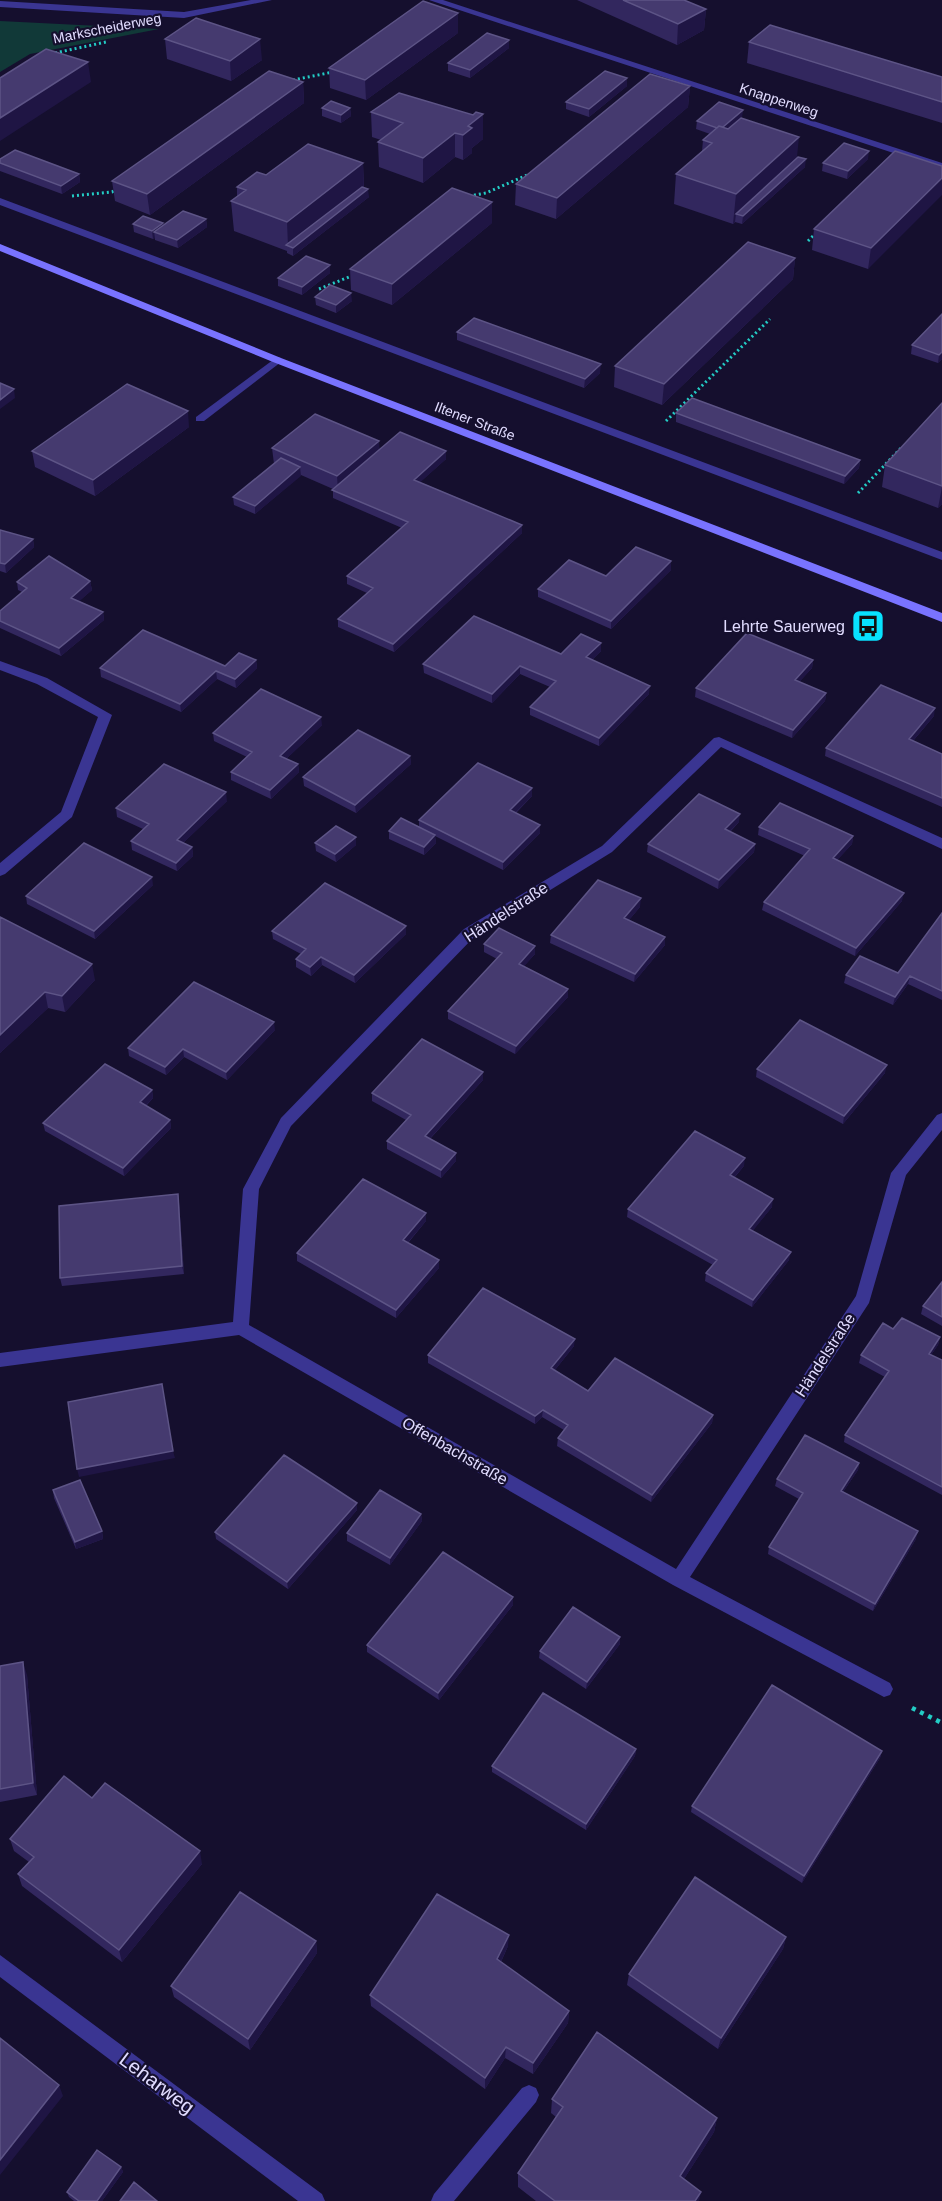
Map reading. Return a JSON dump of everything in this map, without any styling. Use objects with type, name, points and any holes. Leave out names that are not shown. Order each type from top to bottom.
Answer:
[{"type":"street","name":"Markscheiderweg","points":[[0,4],[184,15],[267,0]]},
{"type":"street","name":"Knappenweg","points":[[434,0],[942,166]]},
{"type":"street","points":[[0,201],[942,556]]},
{"type":"street","name":"Iltener Straße","points":[[0,247],[277,360],[942,618]]},
{"type":"street","points":[[200,419],[277,360]]},
{"type":"street","points":[[0,665],[42,681],[105,715],[67,814],[0,871]]},
{"type":"street","name":"Händelstraße","points":[[241,1328],[251,1189],[286,1122],[469,933],[607,849],[719,741],[942,844]]},
{"type":"street","name":"Händelstraße","points":[[679,1580],[863,1298],[899,1173],[942,1119]]},
{"type":"street","points":[[0,1360],[241,1328]]},
{"type":"street","name":"Offenbachstraße","points":[[241,1328],[679,1580],[884,1689]]},
{"type":"street","name":"Leharweg","points":[[0,1965],[315,2201]]},
{"type":"street","points":[[441,2201],[529,2096]]},
{"type":"path","name":"Markscheiderweg","points":[[47,54],[115,41]]},
{"type":"path","points":[[286,82],[343,70]]},
{"type":"path","points":[[467,197],[486,193],[531,172]]},
{"type":"path","points":[[41,216],[73,195],[112,192],[122,185]]},
{"type":"path","points":[[808,241],[816,232]]},
{"type":"path","points":[[288,309],[308,293],[357,274]]},
{"type":"path","points":[[644,442],[771,319]]},
{"type":"path","points":[[837,515],[910,439]]},
{"type":"green space","points":[[0,21],[159,29],[30,54],[0,72]]},
{"type":"building","points":[[623,0],[684,0],[706,9],[678,24]]},
{"type":"building","points":[[423,1],[458,13],[365,80],[329,68]]},
{"type":"building","points":[[196,18],[260,39],[230,61],[165,39]]},
{"type":"building","points":[[770,25],[942,77],[942,102],[749,42]]},
{"type":"building","points":[[487,33],[509,40],[470,70],[448,63]]},
{"type":"building","points":[[46,49],[88,62],[0,118],[0,78]]},
{"type":"building","points":[[269,71],[303,82],[147,194],[112,181]]},
{"type":"building","points":[[605,71],[627,78],[589,109],[566,102]]},
{"type":"building","points":[[650,74],[690,86],[557,198],[516,184]]},
{"type":"building","points":[[399,93],[473,115],[476,112],[483,114],[468,126],[472,128],[463,135],[455,133],[423,158],[378,142],[403,123],[371,112]]},
{"type":"building","points":[[331,101],[350,108],[341,115],[322,108]]},
{"type":"building","points":[[719,102],[743,110],[723,127],[717,128],[697,121]]},
{"type":"building","points":[[741,118],[799,137],[736,194],[676,174],[712,143],[703,140],[719,126],[728,129]]},
{"type":"building","points":[[844,143],[869,151],[848,171],[823,163]]},
{"type":"building","points":[[308,144],[363,163],[287,222],[231,201],[246,190],[237,187],[257,172],[266,175]]},
{"type":"building","points":[[15,150],[79,174],[61,186],[0,163],[0,159]]},
{"type":"building","points":[[895,151],[942,166],[942,178],[871,248],[814,229]]},
{"type":"building","points":[[798,157],[806,159],[743,216],[736,214]]},
{"type":"building","points":[[362,187],[368,189],[293,248],[286,245]]},
{"type":"building","points":[[452,188],[492,202],[392,284],[350,269]]},
{"type":"building","points":[[183,211],[206,219],[177,240],[154,232]]},
{"type":"building","points":[[143,216],[163,223],[152,231],[133,224]]},
{"type":"building","points":[[748,242],[795,258],[664,384],[615,366]]},
{"type":"building","points":[[306,256],[330,265],[302,287],[278,278]]},
{"type":"building","points":[[330,285],[351,293],[336,305],[315,297]]},
{"type":"building","points":[[942,314],[942,352],[939,355],[912,345]]},
{"type":"building","points":[[474,318],[601,364],[585,379],[457,332]]},
{"type":"building","points":[[0,383],[14,389],[0,400]]},
{"type":"building","points":[[127,384],[188,411],[93,480],[32,451]]},
{"type":"building","points":[[692,398],[860,460],[845,476],[676,413]]},
{"type":"building","points":[[942,403],[942,486],[885,465]]},
{"type":"building","points":[[315,414],[379,441],[337,476],[272,448]]},
{"type":"building","points":[[400,432],[446,451],[414,480],[522,525],[393,644],[338,619],[373,588],[347,576],[408,522],[332,490]]},
{"type":"building","points":[[281,458],[300,467],[255,506],[233,497]]},
{"type":"building","points":[[0,530],[33,539],[5,564],[0,563]]},
{"type":"building","points":[[636,547],[671,561],[611,621],[538,589],[569,560],[606,576]]},
{"type":"building","points":[[49,556],[90,581],[71,598],[103,612],[59,648],[0,621],[0,611],[27,588],[17,582]]},
{"type":"building","points":[[474,616],[561,654],[581,634],[601,643],[586,657],[650,686],[599,738],[530,707],[556,681],[520,666],[492,694],[423,664]]},
{"type":"building","points":[[143,630],[225,666],[239,653],[256,660],[235,679],[216,671],[180,704],[100,668]]},
{"type":"building","points":[[747,633],[813,660],[795,680],[826,693],[793,730],[696,688]]},
{"type":"building","points":[[881,685],[935,708],[909,739],[942,754],[942,798],[826,748]]},
{"type":"building","points":[[261,689],[321,717],[280,756],[298,764],[270,790],[231,772],[252,752],[213,733]]},
{"type":"building","points":[[358,730],[410,756],[355,805],[303,777]]},
{"type":"building","points":[[478,763],[532,788],[510,810],[540,825],[503,862],[419,820]]},
{"type":"building","points":[[164,764],[226,792],[177,840],[192,847],[176,863],[131,841],[149,824],[116,808]]},
{"type":"building","points":[[699,794],[740,814],[725,829],[755,844],[719,880],[648,844]]},
{"type":"building","points":[[780,803],[853,836],[833,858],[904,893],[856,948],[764,902],[810,849],[759,827]]},
{"type":"building","points":[[401,818],[435,835],[424,847],[389,831]]},
{"type":"building","points":[[336,826],[356,837],[335,854],[315,843]]},
{"type":"building","points":[[84,843],[152,877],[94,931],[26,896]]},
{"type":"building","points":[[598,880],[641,898],[624,918],[665,937],[635,974],[551,935]]},
{"type":"building","points":[[325,883],[406,926],[354,975],[321,957],[310,967],[296,959],[306,949],[272,931]]},
{"type":"building","points":[[942,913],[942,991],[910,976],[895,997],[846,975],[860,956],[898,973]]},
{"type":"building","points":[[0,917],[92,964],[62,996],[45,992],[0,1035]]},
{"type":"building","points":[[499,928],[535,946],[519,964],[568,989],[516,1046],[448,1011],[502,953],[484,944]]},
{"type":"building","points":[[194,982],[274,1022],[226,1072],[183,1049],[165,1067],[128,1048]]},
{"type":"building","points":[[800,1020],[887,1065],[844,1116],[757,1069]]},
{"type":"building","points":[[422,1039],[483,1072],[425,1136],[456,1153],[441,1170],[387,1141],[411,1115],[372,1093]]},
{"type":"building","points":[[105,1064],[152,1090],[140,1102],[170,1120],[123,1168],[43,1123]]},
{"type":"building","points":[[695,1131],[745,1158],[730,1175],[773,1199],[749,1229],[791,1252],[753,1300],[706,1273],[717,1260],[628,1209]]},
{"type":"building","points":[[363,1179],[426,1213],[403,1240],[439,1260],[396,1310],[297,1253]]},
{"type":"building","points":[[178,1194],[182,1266],[60,1278],[59,1206]]},
{"type":"building","points":[[942,1282],[942,1317],[923,1306]]},
{"type":"building","points":[[483,1288],[575,1339],[551,1368],[588,1391],[615,1358],[713,1415],[652,1495],[558,1438],[568,1425],[543,1410],[535,1416],[428,1355]]},
{"type":"building","points":[[902,1318],[940,1337],[929,1354],[942,1360],[942,1487],[845,1435],[889,1371],[861,1355],[883,1323],[893,1329]]},
{"type":"building","points":[[162,1384],[173,1451],[77,1469],[68,1402]]},
{"type":"building","points":[[805,1435],[859,1463],[841,1491],[918,1531],[875,1604],[769,1547],[803,1493],[777,1479]]},
{"type":"building","points":[[284,1455],[357,1503],[287,1582],[215,1532]]},
{"type":"building","points":[[80,1480],[102,1531],[75,1542],[53,1490]]},
{"type":"building","points":[[380,1490],[421,1514],[390,1558],[347,1533]]},
{"type":"building","points":[[443,1552],[513,1597],[438,1693],[367,1645]]},
{"type":"building","points":[[573,1607],[620,1637],[587,1682],[540,1651]]},
{"type":"building","points":[[23,1662],[33,1783],[0,1789],[0,1666]]},
{"type":"building","points":[[772,1685],[882,1751],[804,1876],[692,1806]]},
{"type":"building","points":[[543,1693],[636,1749],[586,1824],[492,1766]]},
{"type":"building","points":[[64,1776],[92,1798],[105,1783],[200,1851],[119,1950],[18,1874],[34,1857],[10,1839]]},
{"type":"building","points":[[695,1877],[786,1937],[721,2038],[629,1974]]},
{"type":"building","points":[[240,1892],[316,1941],[248,2039],[171,1986]]},
{"type":"building","points":[[437,1894],[509,1935],[497,1959],[569,2011],[533,2063],[506,2047],[485,2078],[370,1995]]},
{"type":"building","points":[[597,2032],[717,2118],[680,2176],[701,2192],[695,2201],[555,2201],[518,2173],[563,2107],[552,2099]]},
{"type":"building","points":[[0,2038],[59,2085],[0,2160]]},
{"type":"building","points":[[97,2150],[121,2167],[97,2201],[79,2201],[67,2192]]},
{"type":"building","points":[[134,2182],[157,2201],[120,2201]]},
{"type":"place","name":"Lehrte Sauerweg","points":[[868,626]]}]
